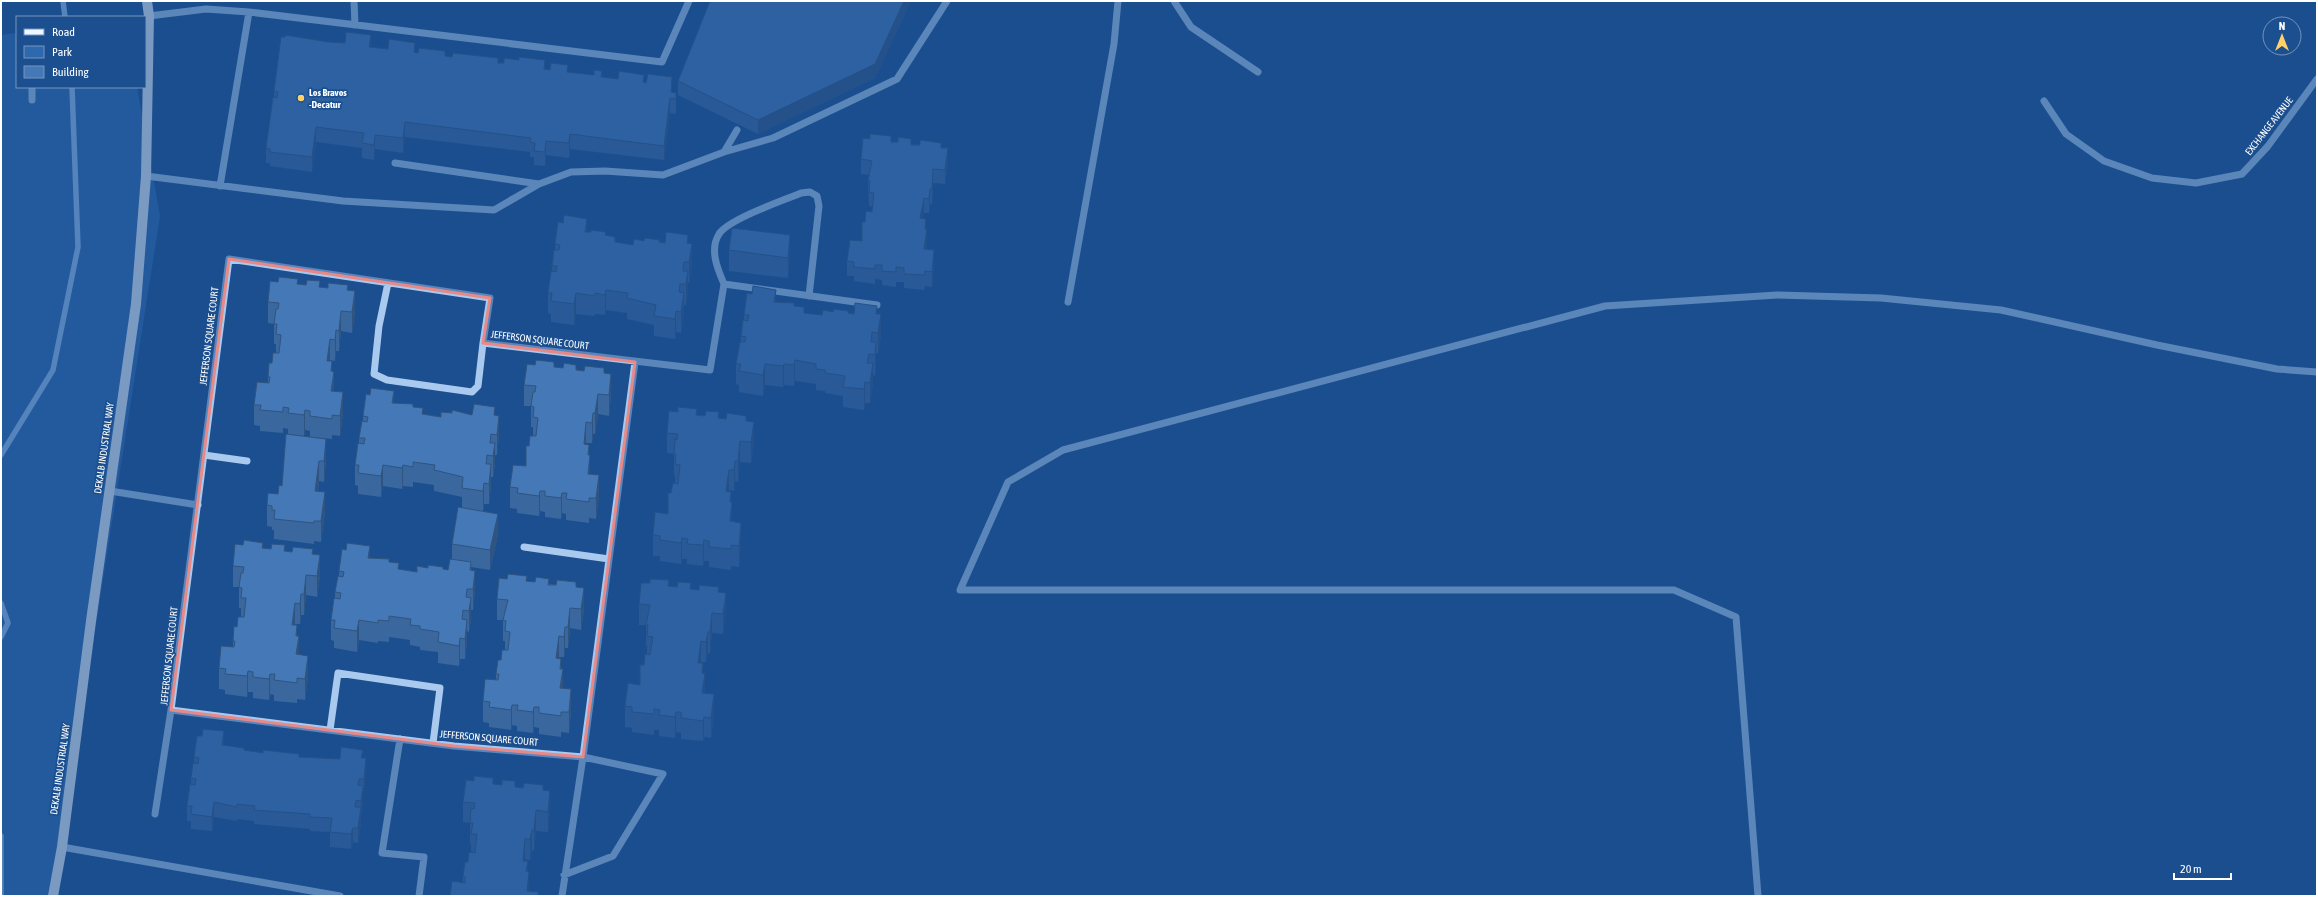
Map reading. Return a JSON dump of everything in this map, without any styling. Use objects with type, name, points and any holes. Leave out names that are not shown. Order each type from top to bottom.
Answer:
[{"type":"main road","name":"DEKALB INDUSTRIAL WAY","points":[[53,896],[62,846],[91,621],[136,304],[146,176],[147,30],[149,16],[147,1]]},
{"type":"street","points":[[354,1],[355,25]]},
{"type":"street","points":[[149,16],[206,9],[249,12],[662,62],[689,1]]},
{"type":"street","points":[[146,176],[342,200],[494,210],[539,184],[571,172],[605,171],[663,175],[724,152],[773,138],[897,79],[947,1]]},
{"type":"street","points":[[1068,302],[1114,44],[1118,1]]},
{"type":"street","points":[[1174,1],[1191,27],[1258,72]]},
{"type":"street","points":[[220,186],[249,12]]},
{"type":"street","name":"EXCHANGE AVENUE","points":[[2044,101],[2066,134],[2104,161],[2152,178],[2196,182],[2242,174],[2268,146],[2317,79]]},
{"type":"street","points":[[32,88],[32,100]]},
{"type":"street","points":[[724,152],[737,130]]},
{"type":"street","points":[[395,163],[539,184]]},
{"type":"street","points":[[808,296],[819,206],[817,196],[810,192],[801,193],[745,217],[719,234],[715,246],[715,260],[724,284],[808,296],[877,305]]},
{"type":"street","name":"JEFFERSON SQUARE COURT","points":[[564,875],[613,856],[663,774],[582,757],[433,743],[171,710],[229,259],[490,298],[483,343],[710,370],[724,284]]},
{"type":"street","points":[[388,283],[379,326],[374,374],[387,380],[472,392],[478,386],[483,343]]},
{"type":"street","points":[[1758,896],[1736,617],[1674,590],[960,590],[1008,482],[1063,450],[1605,306],[1777,295],[1881,298],[2000,310],[2156,346],[2277,369],[2317,372]]},
{"type":"street","points":[[562,896],[635,362]]},
{"type":"street","points":[[204,456],[247,461]]},
{"type":"street","points":[[110,491],[198,505]]},
{"type":"street","points":[[524,547],[609,559]]},
{"type":"street","points":[[330,730],[338,673],[440,688],[433,743]]},
{"type":"street","points":[[155,814],[171,710]]},
{"type":"street","points":[[400,739],[382,852],[424,857],[419,896]]},
{"type":"street","points":[[62,846],[340,896]]},
{"type":"highlighted area","points":[[229,259],[490,298],[483,343],[635,362],[583,757],[454,746],[171,710]]},
{"type":"green space","points":[[16,33],[16,88],[137,88],[160,216],[65,822],[57,896],[1,896],[1,35]]},
{"type":"building","points":[[710,1],[904,1],[875,64],[758,120],[678,81]]},
{"type":"building","points":[[346,32],[371,35],[369,47],[388,49],[389,39],[415,43],[414,52],[418,53],[419,48],[445,51],[445,56],[452,57],[453,53],[498,58],[498,63],[504,63],[504,58],[519,60],[519,57],[545,60],[544,69],[550,70],[551,63],[568,65],[567,72],[594,75],[594,70],[602,71],[601,77],[618,79],[619,71],[644,75],[643,82],[646,83],[648,74],[672,77],[671,92],[676,93],[676,99],[670,98],[664,146],[570,134],[569,143],[546,141],[545,152],[534,151],[535,143],[530,142],[531,138],[405,122],[403,138],[375,135],[374,145],[362,143],[364,133],[316,127],[312,157],[270,152],[270,149],[266,148],[273,97],[277,98],[278,92],[274,91],[281,37],[285,37],[285,35],[328,42],[345,43]]},
{"type":"building","points":[[870,134],[891,136],[891,142],[898,142],[898,137],[911,139],[911,145],[920,145],[920,140],[941,143],[941,148],[948,148],[945,170],[933,169],[932,189],[930,189],[929,199],[924,198],[920,218],[926,219],[925,229],[927,229],[924,249],[934,250],[932,272],[925,271],[924,275],[904,274],[904,268],[896,267],[896,272],[882,271],[882,265],[875,265],[875,269],[854,267],[854,262],[847,261],[850,240],[862,241],[862,222],[865,222],[866,211],[872,212],[874,193],[869,192],[870,181],[868,181],[872,161],[861,159],[863,138],[870,139]]},
{"type":"building","points":[[564,215],[587,219],[585,232],[591,232],[591,230],[606,232],[605,235],[615,237],[615,242],[633,245],[634,239],[644,241],[645,238],[660,240],[659,242],[665,243],[666,232],[688,235],[687,243],[692,244],[689,262],[684,262],[683,271],[688,271],[686,284],[680,284],[679,292],[684,293],[681,312],[676,311],[675,319],[654,316],[656,305],[627,298],[628,293],[606,290],[605,295],[595,293],[595,296],[576,293],[574,304],[551,301],[552,293],[548,293],[551,271],[556,272],[557,266],[552,266],[554,250],[559,250],[560,245],[555,244],[558,222],[563,223]]},
{"type":"building","points":[[732,228],[790,235],[788,258],[729,250]]},
{"type":"building","points":[[279,277],[298,279],[297,284],[306,285],[307,280],[320,281],[319,287],[328,288],[328,283],[348,285],[347,290],[355,291],[352,312],[341,311],[339,331],[336,330],[335,340],[330,339],[327,361],[332,361],[331,371],[334,372],[331,391],[343,392],[340,416],[332,415],[332,419],[310,416],[310,411],[305,410],[304,415],[288,413],[289,408],[283,407],[283,412],[260,410],[261,405],[254,405],[257,382],[269,383],[269,363],[272,363],[273,353],[279,353],[281,335],[276,334],[277,324],[274,324],[276,309],[278,309],[279,303],[268,302],[270,281],[278,282]]},
{"type":"building","points":[[753,286],[776,290],[774,302],[794,303],[794,306],[804,307],[804,313],[822,315],[823,310],[833,312],[834,309],[848,311],[848,313],[854,314],[855,303],[877,306],[876,314],[881,314],[878,333],[872,332],[871,342],[876,342],[875,355],[869,354],[867,363],[873,363],[870,383],[865,382],[864,389],[843,387],[845,376],[825,373],[825,370],[816,369],[816,364],[795,360],[794,365],[784,364],[783,366],[765,364],[763,375],[739,371],[741,364],[736,364],[740,342],[745,342],[746,337],[741,336],[743,320],[748,321],[749,315],[744,315],[747,293],[752,294]]},
{"type":"building","points":[[536,360],[554,362],[554,367],[563,368],[564,363],[576,365],[576,370],[584,371],[585,366],[604,368],[604,373],[611,374],[609,395],[598,394],[592,423],[586,422],[584,444],[589,445],[588,455],[590,455],[588,474],[599,475],[596,498],[589,498],[589,502],[566,499],[567,493],[562,493],[561,498],[545,496],[545,491],[540,491],[539,496],[517,493],[518,488],[510,487],[513,465],[526,466],[526,446],[529,446],[530,436],[536,436],[538,418],[533,417],[534,407],[531,406],[533,392],[535,392],[536,386],[524,385],[527,364],[535,365]]},
{"type":"building","points":[[371,388],[394,391],[392,403],[413,404],[413,407],[423,408],[422,414],[441,417],[441,412],[452,413],[452,410],[472,415],[474,404],[495,407],[494,415],[499,416],[497,435],[491,434],[490,443],[495,443],[493,456],[487,455],[486,464],[491,464],[489,484],[484,483],[483,491],[462,488],[463,477],[434,470],[435,465],[413,462],[413,467],[403,465],[402,468],[383,465],[381,476],[358,473],[359,465],[355,465],[358,443],[364,444],[365,438],[359,438],[362,421],[367,422],[368,417],[363,416],[366,394],[370,395]]},
{"type":"building","points":[[678,407],[697,409],[696,415],[705,416],[706,411],[719,412],[718,418],[726,419],[727,413],[746,416],[746,421],[754,422],[751,442],[740,441],[738,461],[735,461],[734,470],[729,470],[726,491],[731,492],[730,502],[732,502],[730,521],[741,523],[739,546],[731,545],[731,549],[709,547],[709,541],[704,540],[703,545],[687,544],[688,539],[682,538],[681,543],[660,540],[660,536],[653,535],[655,512],[668,514],[668,493],[671,493],[673,483],[678,484],[680,465],[675,464],[676,454],[674,454],[675,439],[677,440],[678,434],[667,433],[669,411],[678,412]]},
{"type":"building","points":[[286,434],[326,439],[324,461],[319,461],[315,491],[325,492],[321,521],[314,521],[314,523],[274,519],[275,510],[272,510],[272,506],[267,505],[268,493],[278,494],[279,485],[282,486]]},
{"type":"building","points":[[458,507],[498,514],[490,550],[452,544]]},
{"type":"building","points":[[244,540],[263,543],[262,548],[271,549],[272,544],[285,545],[284,551],[292,552],[293,547],[313,549],[312,554],[320,555],[317,576],[306,575],[304,594],[301,594],[300,604],[295,603],[292,625],[297,625],[296,636],[299,636],[296,654],[308,656],[305,679],[297,678],[297,683],[274,680],[275,674],[270,674],[269,679],[253,677],[253,672],[248,671],[247,676],[225,674],[226,669],[219,668],[221,646],[234,647],[234,626],[237,627],[238,617],[244,617],[246,598],[241,598],[242,588],[239,587],[241,573],[243,573],[244,567],[233,566],[235,544],[243,545]]},
{"type":"building","points":[[347,543],[370,546],[368,558],[389,559],[389,562],[399,563],[398,569],[417,572],[417,566],[428,568],[428,565],[443,567],[443,569],[448,570],[450,559],[471,562],[470,570],[475,571],[473,589],[467,589],[466,597],[471,598],[469,611],[463,610],[462,619],[467,620],[465,639],[460,638],[459,646],[438,642],[439,632],[420,629],[420,626],[410,625],[411,619],[389,616],[389,621],[378,620],[378,623],[359,620],[357,631],[334,628],[335,620],[331,620],[334,598],[340,599],[341,593],[335,592],[338,576],[343,577],[344,572],[339,571],[342,549],[346,550]]},
{"type":"building","points":[[508,574],[527,576],[526,581],[535,582],[536,577],[549,579],[548,585],[556,585],[557,580],[576,582],[576,587],[584,588],[581,609],[570,608],[568,627],[565,627],[564,637],[559,636],[556,658],[561,659],[560,669],[563,669],[560,688],[571,689],[569,712],[561,712],[561,716],[539,713],[539,707],[534,707],[533,712],[517,710],[518,705],[512,705],[511,710],[489,707],[490,702],[483,701],[485,679],[498,680],[499,674],[496,674],[498,660],[501,660],[502,650],[508,650],[510,632],[505,631],[506,621],[503,620],[508,600],[497,599],[499,578],[507,579]]},
{"type":"building","points":[[650,579],[669,580],[668,586],[677,587],[678,582],[691,583],[690,589],[699,590],[699,585],[719,587],[718,592],[726,593],[723,614],[712,613],[710,632],[708,632],[706,642],[701,641],[698,663],[703,663],[702,673],[705,674],[702,693],[714,694],[711,718],[704,717],[703,721],[681,718],[681,712],[676,712],[675,717],[659,715],[660,710],[654,709],[654,714],[632,712],[632,707],[625,706],[628,683],[640,685],[640,665],[644,665],[645,654],[650,655],[653,637],[647,636],[648,625],[646,625],[650,605],[639,604],[641,583],[650,583]]},
{"type":"building","points":[[203,729],[224,731],[222,745],[244,748],[244,750],[263,753],[263,750],[299,754],[299,757],[340,759],[341,747],[363,750],[361,758],[366,758],[364,779],[359,779],[358,785],[363,786],[361,801],[356,800],[355,807],[361,807],[358,828],[353,828],[351,834],[330,832],[332,818],[310,817],[310,814],[254,810],[255,806],[237,804],[237,807],[214,802],[212,817],[191,814],[192,806],[187,806],[190,784],[195,785],[196,779],[191,778],[193,763],[198,764],[199,758],[194,757],[197,736],[202,736]]},
{"type":"building","points":[[474,776],[493,778],[493,784],[502,785],[502,780],[515,781],[515,787],[523,788],[524,783],[543,785],[543,790],[550,791],[548,812],[536,810],[534,830],[532,830],[530,839],[525,839],[523,861],[528,861],[526,871],[529,872],[527,891],[538,892],[538,896],[450,896],[452,881],[465,883],[465,877],[463,876],[465,862],[468,862],[469,852],[475,853],[477,834],[471,834],[473,823],[470,823],[471,808],[474,809],[475,803],[463,802],[466,780],[474,781]]},
{"type":"waterway","points":[[63,1],[65,16]]},
{"type":"waterway","points":[[1,455],[53,370],[78,247],[72,88]]},
{"type":"waterway","points":[[1,603],[8,623],[1,637]]},
{"type":"waterway","points":[[1,836],[1,896]]},
{"type":"place","name":"Los Bravos -Decatur","points":[[301,98]]}]
